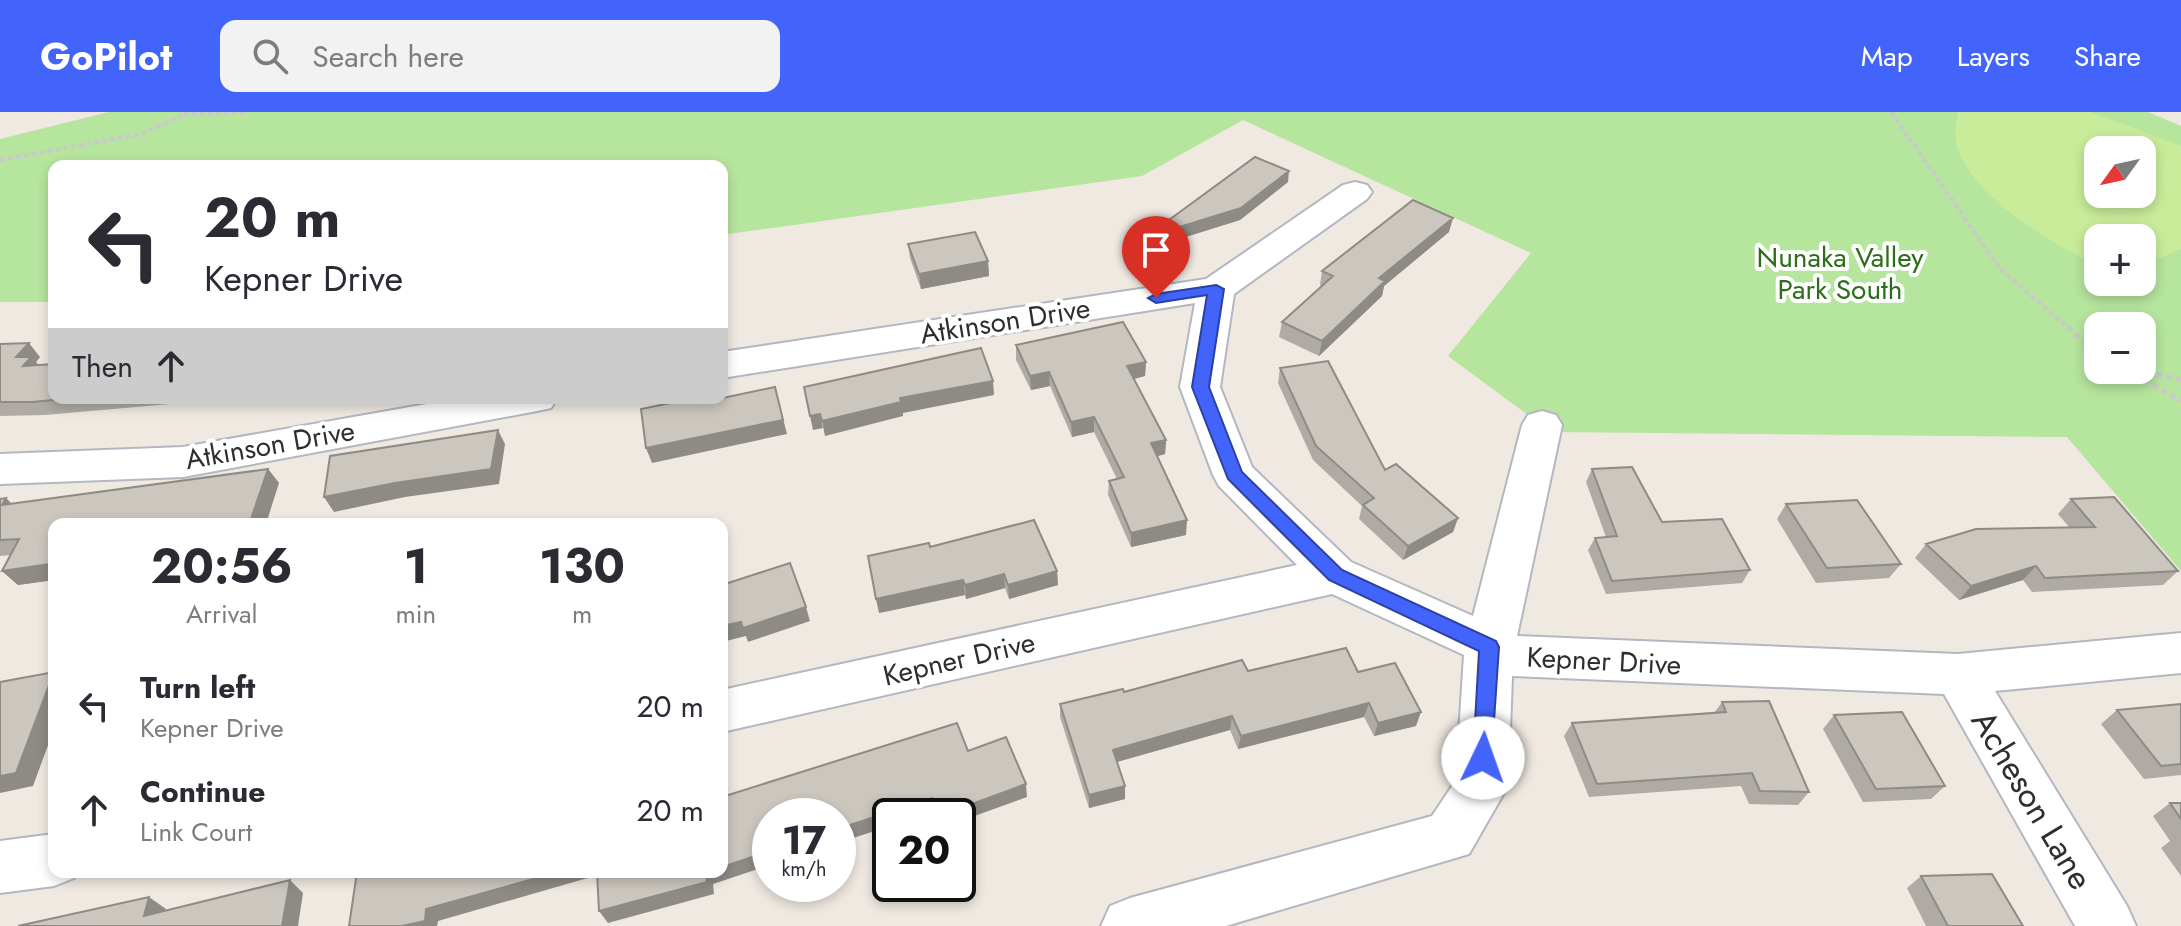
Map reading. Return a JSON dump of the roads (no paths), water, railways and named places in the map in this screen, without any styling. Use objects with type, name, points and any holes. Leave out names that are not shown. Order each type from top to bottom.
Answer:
[{"type":"street","name":"Atkinson Drive","points":[[728,364],[1216,289],[1355,192]]},
{"type":"street","points":[[1216,289],[1200,387],[1234,475],[1335,575]]},
{"type":"street","name":"Atkinson Drive","points":[[0,469],[183,462],[504,404]]},
{"type":"street","points":[[1130,926],[1450,836],[1482,786],[1489,647],[1542,425]]},
{"type":"street","name":"Kepner Drive","points":[[728,710],[1335,575],[1513,656],[1958,674],[2181,653]]},
{"type":"street","name":"Acheson Lane","points":[[1958,674],[2107,926]]},
{"type":"street","points":[[0,867],[48,861]]},
{"type":"park label","name":"Nunaka Valley Park South","points":[[1840,273]]}]
